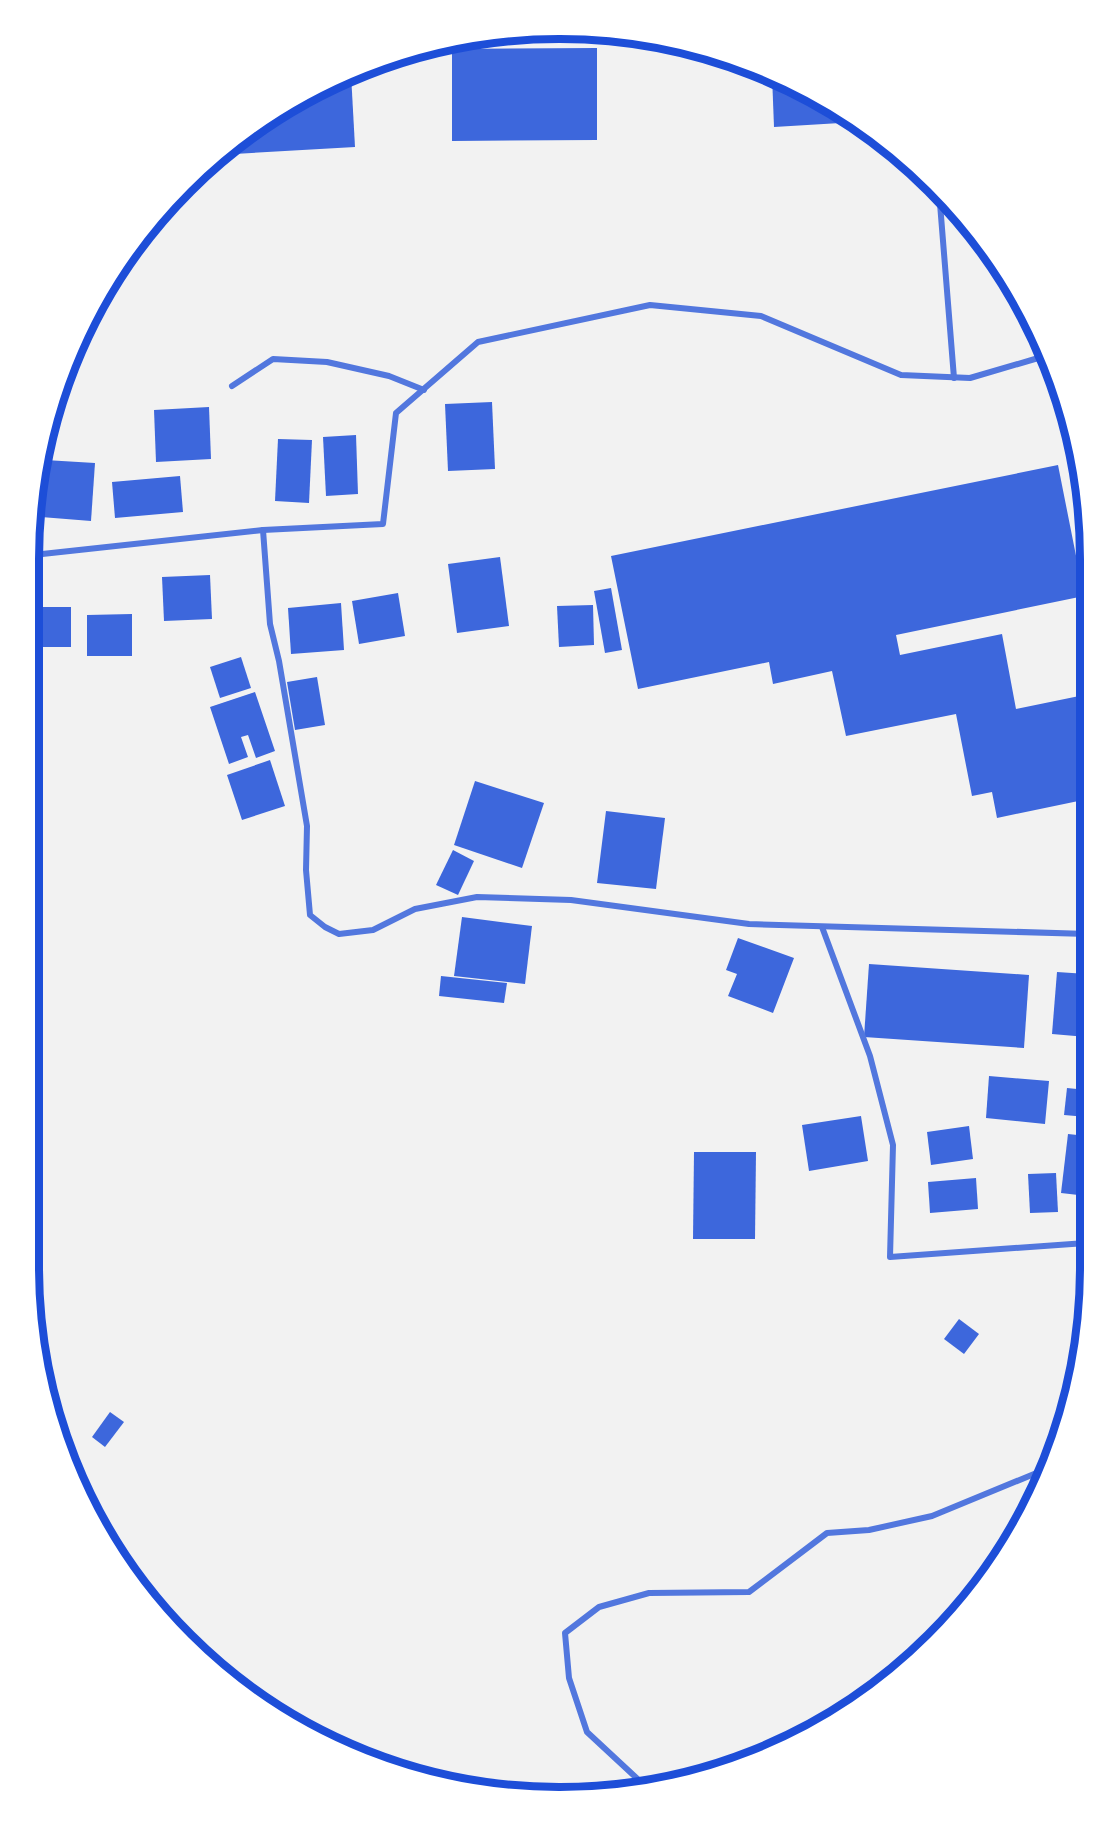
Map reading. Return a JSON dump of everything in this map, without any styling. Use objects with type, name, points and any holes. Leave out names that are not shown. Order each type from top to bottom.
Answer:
[{"type":"street","points":[[940,204],[954,378]]},
{"type":"street","points":[[39,554],[263,530],[383,524],[396,413],[478,342],[650,305],[762,316],[901,375],[970,378],[1039,358]]},
{"type":"street","points":[[232,386],[273,359],[327,362],[389,376],[424,390]]},
{"type":"street","points":[[263,530],[270,624],[281,671],[307,826],[306,870],[310,915],[339,934],[373,930],[415,909],[477,897],[571,900],[749,924],[1080,934]]},
{"type":"street","points":[[822,927],[870,1056],[893,1145],[890,1257],[1080,1243]]},
{"type":"street","points":[[640,1781],[587,1732],[569,1678],[565,1633],[599,1607],[649,1593],[749,1592],[828,1533],[869,1530],[932,1516],[1037,1473]]},
{"type":"building","points":[[597,48],[597,140],[452,141],[452,50]]},
{"type":"building","points":[[351,83],[355,147],[234,154],[299,109]]},
{"type":"building","points":[[772,85],[842,123],[774,127]]},
{"type":"building","points":[[492,402],[495,469],[448,471],[445,404]]},
{"type":"building","points":[[209,407],[211,459],[156,462],[154,410]]},
{"type":"building","points":[[356,435],[358,494],[326,496],[323,437]]},
{"type":"building","points":[[278,439],[312,440],[309,503],[275,501]]},
{"type":"building","points":[[49,460],[95,463],[91,521],[41,517]]},
{"type":"building","points":[[1058,465],[1080,576],[1080,597],[896,635],[900,655],[1002,634],[1016,709],[1080,696],[1080,801],[997,818],[992,792],[972,796],[956,714],[846,736],[832,671],[773,684],[769,662],[638,689],[611,556]]},
{"type":"building","points":[[180,476],[183,512],[115,518],[112,482]]},
{"type":"building","points":[[500,557],[509,626],[457,633],[448,564]]},
{"type":"building","points":[[210,575],[212,619],[164,621],[162,577]]},
{"type":"building","points":[[611,588],[622,650],[605,653],[594,591]]},
{"type":"building","points":[[398,593],[405,636],[359,644],[352,601]]},
{"type":"building","points":[[341,603],[344,650],[291,654],[288,608]]},
{"type":"building","points":[[593,605],[594,645],[559,647],[557,606]]},
{"type":"building","points":[[39,607],[71,607],[71,647],[39,647]]},
{"type":"building","points":[[132,614],[132,656],[87,656],[87,615]]},
{"type":"building","points":[[241,657],[251,688],[220,698],[210,667]]},
{"type":"building","points":[[317,677],[325,725],[295,730],[287,682]]},
{"type":"building","points":[[255,692],[275,751],[256,758],[248,735],[241,737],[248,757],[229,764],[210,707]]},
{"type":"building","points":[[270,760],[285,806],[242,820],[227,775]]},
{"type":"building","points":[[475,781],[544,803],[522,868],[454,845]]},
{"type":"building","points":[[606,811],[665,818],[656,889],[597,883]]},
{"type":"building","points":[[453,850],[474,861],[458,895],[436,885]]},
{"type":"building","points":[[462,917],[532,926],[525,984],[454,976]]},
{"type":"building","points":[[738,938],[794,958],[773,1013],[728,996],[737,974],[726,970]]},
{"type":"building","points":[[869,964],[1029,975],[1024,1048],[864,1037]]},
{"type":"building","points":[[1057,972],[1080,974],[1080,1036],[1052,1034]]},
{"type":"building","points":[[441,976],[507,983],[504,1003],[439,996]]},
{"type":"building","points":[[989,1076],[1049,1081],[1045,1124],[986,1118]]},
{"type":"building","points":[[1067,1088],[1080,1089],[1080,1116],[1064,1115]]},
{"type":"building","points":[[861,1116],[868,1161],[809,1171],[802,1125]]},
{"type":"building","points":[[969,1126],[973,1159],[931,1165],[927,1132]]},
{"type":"building","points":[[1068,1134],[1080,1135],[1080,1195],[1061,1193]]},
{"type":"building","points":[[694,1152],[756,1152],[755,1239],[693,1239]]},
{"type":"building","points":[[1056,1173],[1058,1212],[1030,1213],[1028,1174]]},
{"type":"building","points":[[976,1178],[978,1209],[930,1213],[928,1182]]},
{"type":"building","points":[[959,1319],[979,1334],[964,1354],[944,1339]]},
{"type":"building","points":[[110,1412],[124,1422],[105,1447],[92,1437]]}]
